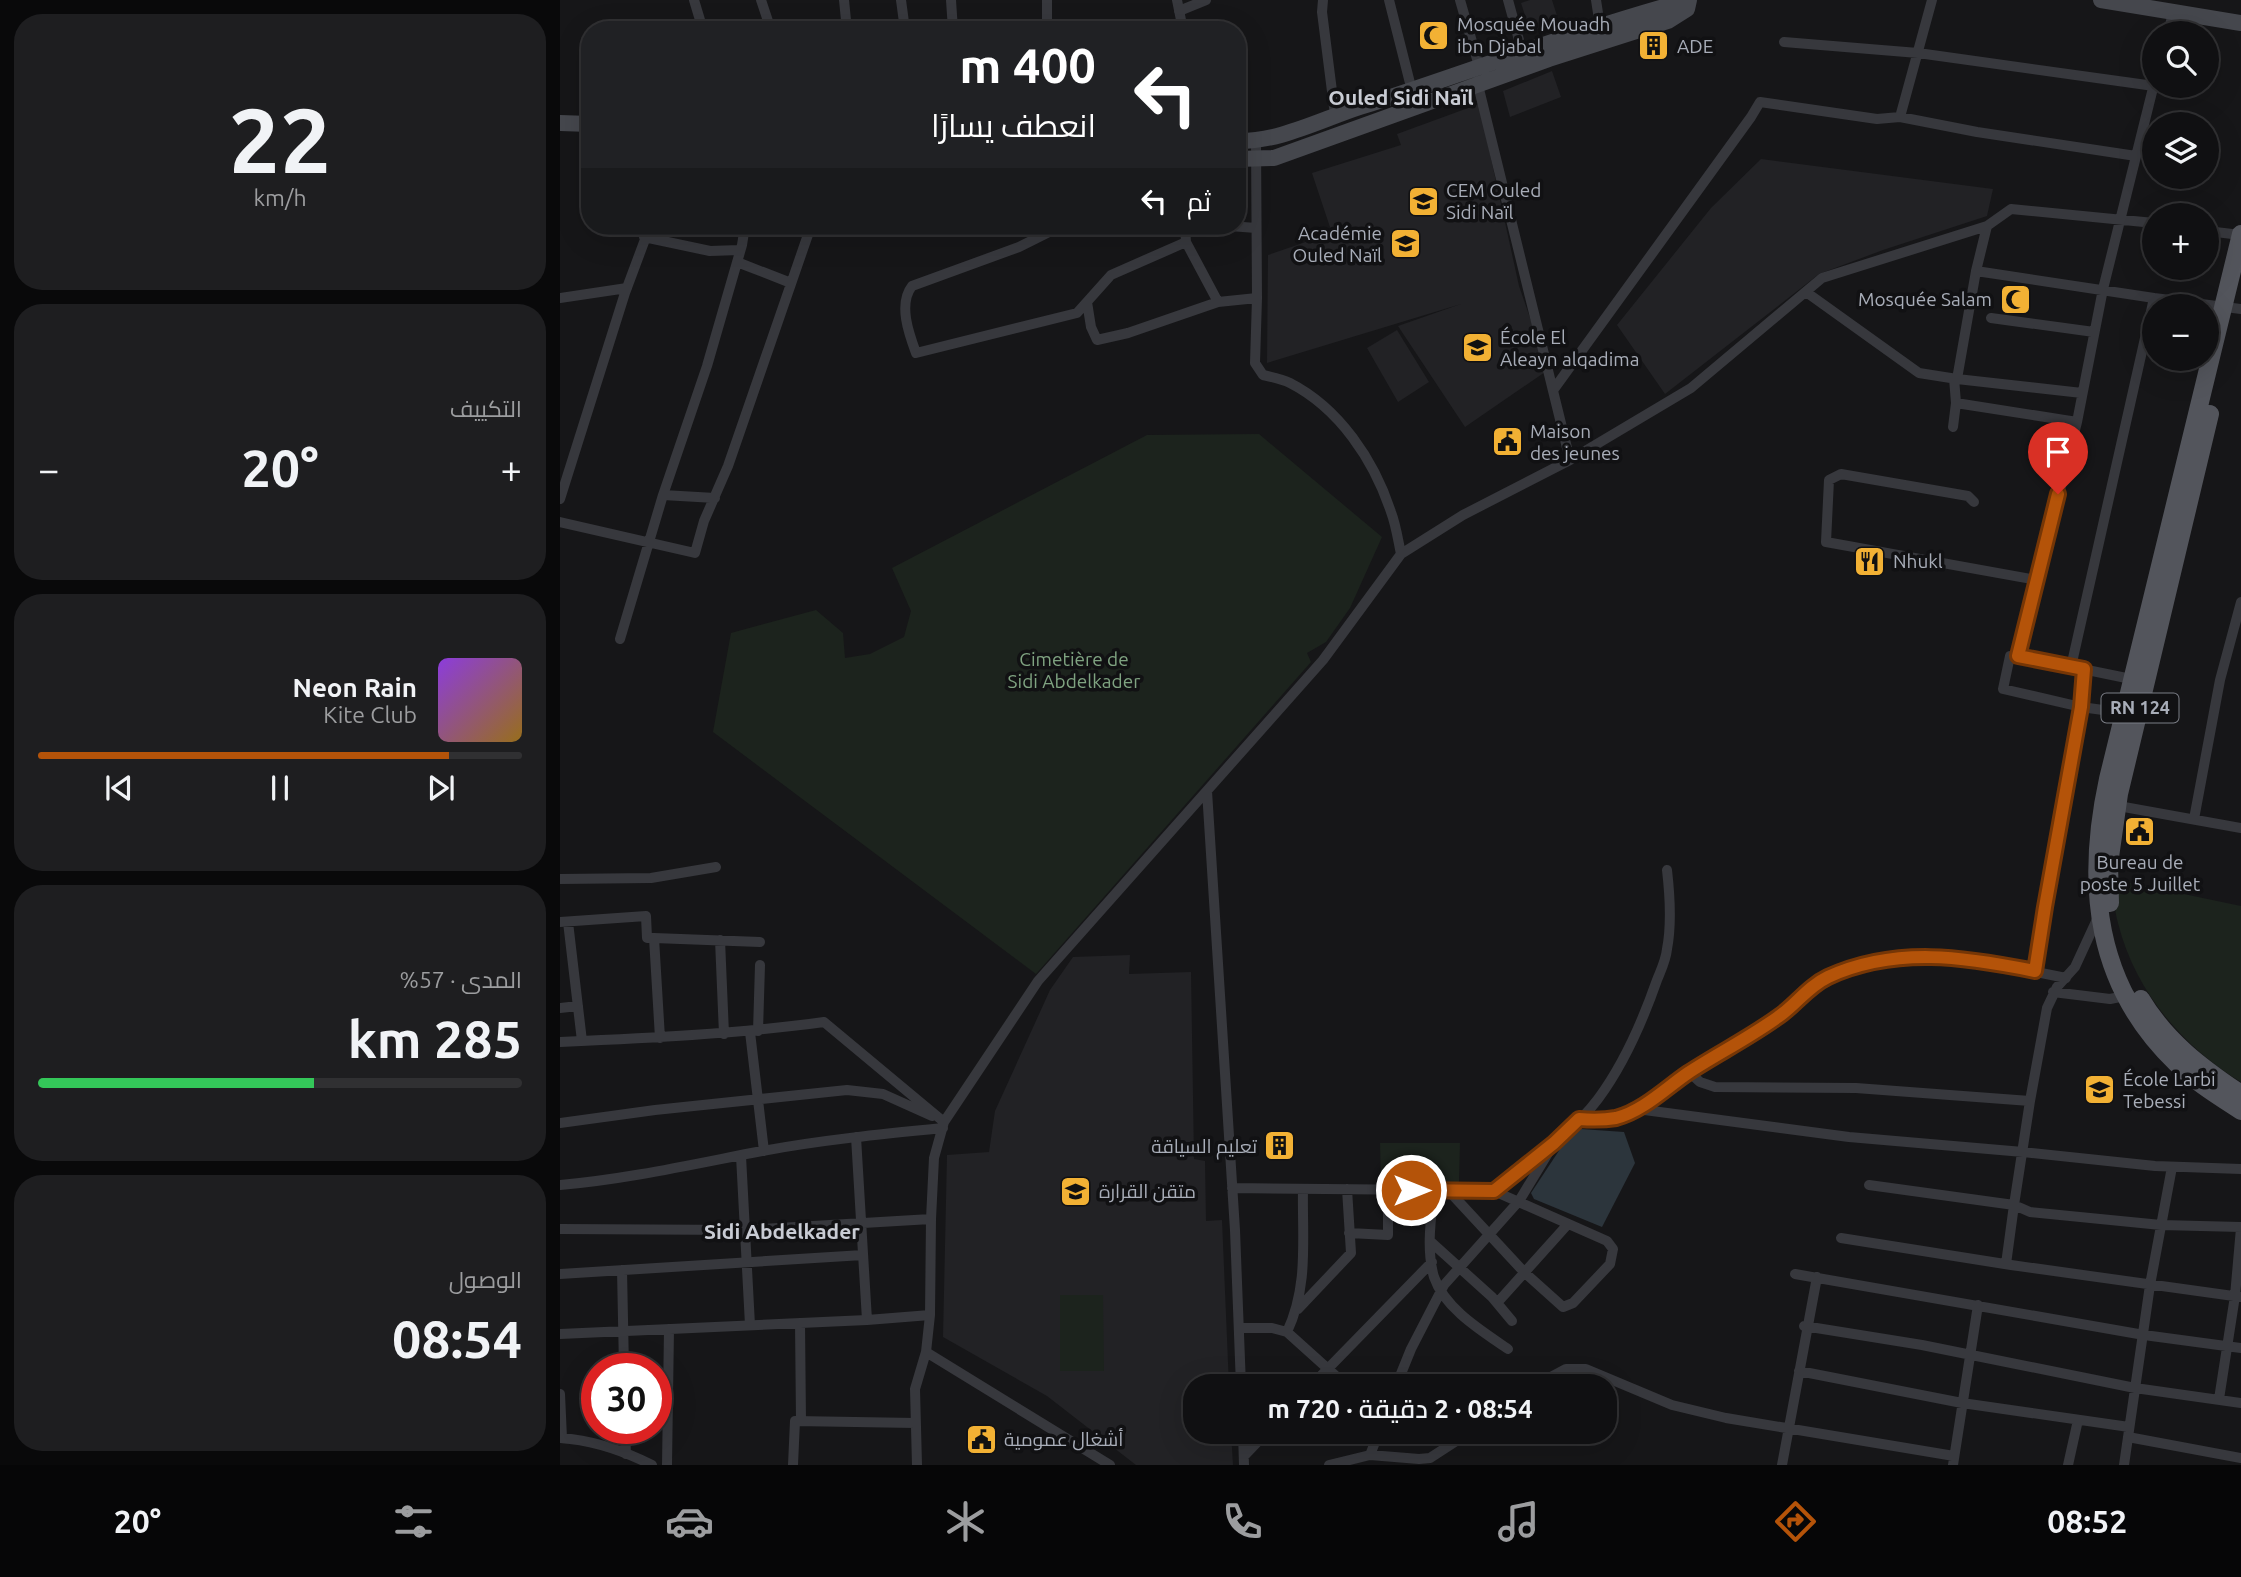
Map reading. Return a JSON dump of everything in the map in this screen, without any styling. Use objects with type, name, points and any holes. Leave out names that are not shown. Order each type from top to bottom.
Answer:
[{"type":"main road","points":[[1246,141],[1256,141],[1335,116],[1522,51],[1689,0],[1687,9],[1668,21],[1549,59],[1274,158],[1246,159]]},
{"type":"main road","points":[[2101,0],[2146,4],[2173,13],[2241,23]]},
{"type":"main road","points":[[560,123],[581,124]]},
{"type":"main road","name":"RN 124","points":[[2233,307],[2241,235]]},
{"type":"main road","name":"RN 124","points":[[2241,281],[2097,863],[2099,915],[2107,950],[2149,1034],[2177,1064],[2208,1090],[2241,1111]]},
{"type":"main road","name":"RN 124","points":[[2140,681],[2125,713],[2110,805],[2111,915],[2121,956],[2131,995],[2185,1054],[2241,1094]]},
{"type":"street","points":[[694,0],[700,20]]},
{"type":"street","points":[[761,0],[768,21]]},
{"type":"street","points":[[844,0],[846,21]]},
{"type":"street","points":[[901,0],[904,21]]},
{"type":"street","points":[[951,0],[952,21]]},
{"type":"street","points":[[1047,0],[1047,21]]},
{"type":"street","points":[[1178,6],[1206,0]]},
{"type":"street","points":[[1322,0],[1335,116]]},
{"type":"street","points":[[1390,0],[1412,90]]},
{"type":"street","points":[[1460,0],[1477,67],[1478,86],[1570,460]]},
{"type":"street","points":[[1508,0],[1522,51]]},
{"type":"street","points":[[1596,0],[1600,26]]},
{"type":"street","points":[[1900,117],[1932,0]]},
{"type":"street","points":[[2171,21],[2173,13]]},
{"type":"street","points":[[1784,42],[1918,53],[2142,83]]},
{"type":"street","points":[[2018,656],[2077,422],[2103,289],[2151,98]]},
{"type":"street","points":[[1554,389],[1760,102],[1877,119],[1900,117],[1977,132],[2136,156]]},
{"type":"street","points":[[1256,141],[1255,363],[1264,375],[1288,382],[1310,396],[1344,427],[1368,457],[1391,511],[1401,554]]},
{"type":"street","points":[[917,1465],[915,1389],[926,1352],[930,1315],[934,1158],[943,1125],[1038,981],[1323,660],[1401,554],[1462,515],[1570,460],[1691,388],[1822,278],[1987,226],[2011,209],[2142,222]]},
{"type":"street","points":[[1953,427],[1956,378],[1987,226]]},
{"type":"street","points":[[1246,227],[1256,228]]},
{"type":"street","points":[[2219,232],[2241,235]]},
{"type":"street","points":[[620,639],[663,495],[707,366],[743,235]]},
{"type":"street","points":[[560,522],[695,553],[704,521],[715,499],[808,235]]},
{"type":"street","points":[[1043,235],[1019,247],[912,286],[907,292],[907,327],[916,353],[1077,313],[1111,275],[1186,242]]},
{"type":"street","points":[[1186,235],[1186,242],[1218,302]]},
{"type":"street","points":[[560,499],[644,237],[710,251],[739,250]]},
{"type":"street","points":[[737,262],[791,283]]},
{"type":"street","points":[[1976,271],[2142,296]]},
{"type":"street","points":[[560,298],[627,288]]},
{"type":"street","points":[[1806,292],[1919,373],[2082,393]]},
{"type":"street","points":[[1087,302],[1091,327],[1097,340],[1128,333],[1218,302],[1257,299]]},
{"type":"street","points":[[1990,318],[2094,332]]},
{"type":"street","points":[[2071,667],[2142,351]]},
{"type":"street","points":[[1956,403],[2077,422]]},
{"type":"street","points":[[1974,502],[1968,496],[1841,474],[1829,481],[1826,542],[2037,580]]},
{"type":"street","points":[[663,495],[715,499]]},
{"type":"street","points":[[2194,819],[2220,680],[2241,602]]},
{"type":"street","points":[[2125,713],[2081,707],[2003,689],[2010,656],[2140,681]]},
{"type":"street","points":[[2035,971],[2081,707],[2084,669]]},
{"type":"street","points":[[1207,791],[1232,1188],[1241,1374]]},
{"type":"street","points":[[2110,805],[2241,828]]},
{"type":"street","points":[[560,878],[651,878],[716,867]]},
{"type":"street","points":[[1494,1191],[1554,1143],[1579,1119],[1598,1100],[1618,1068],[1649,1002],[1667,951],[1671,910],[1667,870]]},
{"type":"street","points":[[2006,1264],[2030,1101],[2048,1008],[2053,992],[2074,967],[2099,915]]},
{"type":"street","points":[[582,1041],[564,922],[646,916],[647,938],[760,942]]},
{"type":"street","points":[[654,938],[660,1038]]},
{"type":"street","points":[[720,940],[724,1034]]},
{"type":"street","points":[[1579,1119],[1593,1121],[1618,1117],[1637,1109],[1689,1072],[1780,1016],[1804,992],[1826,978],[1865,964],[1914,956],[1972,960],[2066,978]]},
{"type":"street","points":[[760,965],[754,1031],[757,1099],[764,1151]]},
{"type":"street","points":[[2053,992],[2110,999],[2131,995]]},
{"type":"street","points":[[560,1008],[578,1006]]},
{"type":"street","points":[[560,1042],[724,1034],[824,1022],[943,1125]]},
{"type":"street","points":[[1689,1072],[1700,1082],[1724,1088],[1856,1088],[2030,1101]]},
{"type":"street","points":[[560,1123],[847,1090],[883,1094],[943,1125]]},
{"type":"street","points":[[1637,1109],[1849,1137],[2172,1167],[2241,1169]]},
{"type":"street","points":[[560,1185],[611,1181],[764,1151],[943,1125]]},
{"type":"street","points":[[856,1137],[867,1320]]},
{"type":"street","points":[[1400,1374],[1441,1290],[1519,1201],[1554,1143]]},
{"type":"street","points":[[741,1156],[750,1325]]},
{"type":"street","points":[[2124,1465],[2150,1285],[2172,1167]]},
{"type":"street","points":[[1869,1185],[2014,1205],[2030,1212],[2161,1225],[2241,1228],[2238,1296],[2220,1399]]},
{"type":"street","points":[[1232,1188],[1448,1190],[1494,1191],[1607,1241],[1613,1249],[1610,1264],[1567,1307],[1558,1304],[1524,1272],[1448,1190]]},
{"type":"street","points":[[1287,1332],[1297,1311],[1302,1290],[1303,1189]]},
{"type":"street","points":[[1297,1311],[1351,1253],[1346,1189]]},
{"type":"street","points":[[1349,1233],[1388,1235],[1388,1190]]},
{"type":"street","points":[[1434,1190],[1431,1242],[1434,1278],[1456,1309],[1508,1349]]},
{"type":"street","points":[[560,1229],[745,1230],[931,1219]]},
{"type":"street","points":[[1497,1303],[1568,1224]]},
{"type":"street","points":[[1841,1238],[2238,1296]]},
{"type":"street","points":[[1431,1242],[1497,1303],[1512,1321]]},
{"type":"street","points":[[560,1273],[863,1255]]},
{"type":"street","points":[[1323,1374],[1432,1262]]},
{"type":"street","points":[[622,1270],[624,1353]]},
{"type":"street","points":[[1795,1274],[2144,1335],[2241,1348]]},
{"type":"street","points":[[1782,1465],[1816,1278]]},
{"type":"street","points":[[1617,1382],[1672,1405],[1726,1418],[1953,1460],[1978,1305]]},
{"type":"street","points":[[560,1334],[930,1315]]},
{"type":"street","points":[[800,1323],[801,1421]]},
{"type":"street","points":[[1806,1326],[2135,1388],[2241,1403]]},
{"type":"street","points":[[1239,1328],[1272,1328],[1287,1332],[1335,1374]]},
{"type":"street","points":[[667,1465],[669,1329]]},
{"type":"street","points":[[926,1352],[1110,1465]]},
{"type":"street","points":[[1557,1374],[1566,1369],[1586,1369],[1598,1374]]},
{"type":"street","points":[[1799,1371],[1962,1403],[2078,1420],[2241,1458]]},
{"type":"street","points":[[560,1394],[561,1438],[580,1439],[652,1465]]},
{"type":"street","points":[[2068,1465],[2078,1420]]},
{"type":"street","points":[[793,1465],[794,1421],[915,1423]]},
{"type":"street","points":[[626,1444],[626,1454]]},
{"type":"street","points":[[1244,1460],[1257,1444]]},
{"type":"street","points":[[1370,1455],[1374,1444]]},
{"type":"street","points":[[1331,1465],[1370,1455],[1392,1461],[1419,1460],[1430,1458],[1452,1444]]},
{"type":"shaded area","points":[[1530,0],[1552,0],[1559,22],[1530,31],[1521,3]]},
{"type":"shaded area","points":[[1552,71],[1561,97],[1510,117],[1503,91]]},
{"type":"shaded area","name":"Académie Ouled Naïl","points":[[1479,104],[1519,286],[1548,370],[1465,427],[1398,326],[1461,304],[1267,363],[1268,255],[1332,233],[1312,173],[1401,145],[1397,134]]},
{"type":"shaded area","points":[[1761,159],[1993,189],[1987,216],[1819,274],[1665,394],[1617,325],[1711,208]]},
{"type":"shaded area","points":[[1397,330],[1429,382],[1398,402],[1367,348]]},
{"type":"shaded area","name":"متقن القرارة","points":[[1130,955],[1129,974],[1191,972],[1194,1159],[1205,1161],[1206,1221],[1222,1220],[1228,1374],[1183,1374],[1183,1444],[1232,1444],[1233,1465],[1136,1465],[1047,1396],[943,1337],[947,1155],[989,1152],[995,1111],[1050,990],[1073,957]]},
{"type":"shaded area","points":[[1581,1129],[1624,1132],[1635,1163],[1602,1227],[1534,1199],[1531,1193],[1566,1140]]},
{"type":"green space","name":"Cimetière de Sidi Abdelkader","points":[[1259,434],[1382,537],[1350,608],[1326,642],[1307,653],[1311,662],[1036,974],[713,732],[731,633],[816,610],[843,633],[845,658],[870,654],[904,637],[911,611],[892,568],[1147,435]]},
{"type":"green space","points":[[2112,879],[2241,906],[2241,1082],[2199,1052],[2149,994],[2126,948],[2117,918]]},
{"type":"green space","points":[[1380,1143],[1460,1143],[1459,1183],[1381,1182]]},
{"type":"green space","points":[[1060,1295],[1103,1295],[1104,1371],[1060,1371]]},
{"type":"place","name":"Mosquée Mouadh ibn Djabal","points":[[1434,35]]},
{"type":"place","name":"ADE","points":[[1654,46]]},
{"type":"place","name":"CEM Ouled Sidi Naïl","points":[[1423,201]]},
{"type":"place","name":"Académie Ouled Naïl","points":[[1405,244]]},
{"type":"place","name":"Mosquée Salam","points":[[2015,299]]},
{"type":"place","name":"École El Aleayn alqadima","points":[[1477,348]]},
{"type":"place","name":"Maison des jeunes","points":[[1507,442]]},
{"type":"place","name":"Nhukl","points":[[1870,561]]},
{"type":"place","name":"Bureau de poste 5 Juillet","points":[[2140,831]]},
{"type":"place","name":"École Larbi Tebessi","points":[[2100,1090]]},
{"type":"place","name":"تعليم السياقة","points":[[1280,1146]]},
{"type":"place","name":"متقن القرارة","points":[[1076,1191]]},
{"type":"place","name":"أشغال عمومية","points":[[981,1439]]},
{"type":"district","name":"Ouled Sidi Naïl","points":[[1401,98]]},
{"type":"district","name":"Sidi Abdelkader","points":[[782,1232]]},
{"type":"route","points":[[1411,1190],[1494,1191],[1554,1143],[1579,1119],[1593,1121],[1618,1117],[1637,1109],[1689,1072],[1780,1016],[1804,992],[1826,978],[1865,964],[1914,956],[1993,962],[2035,971],[2081,707],[2084,669],[2018,656],[2058,494]]}]
